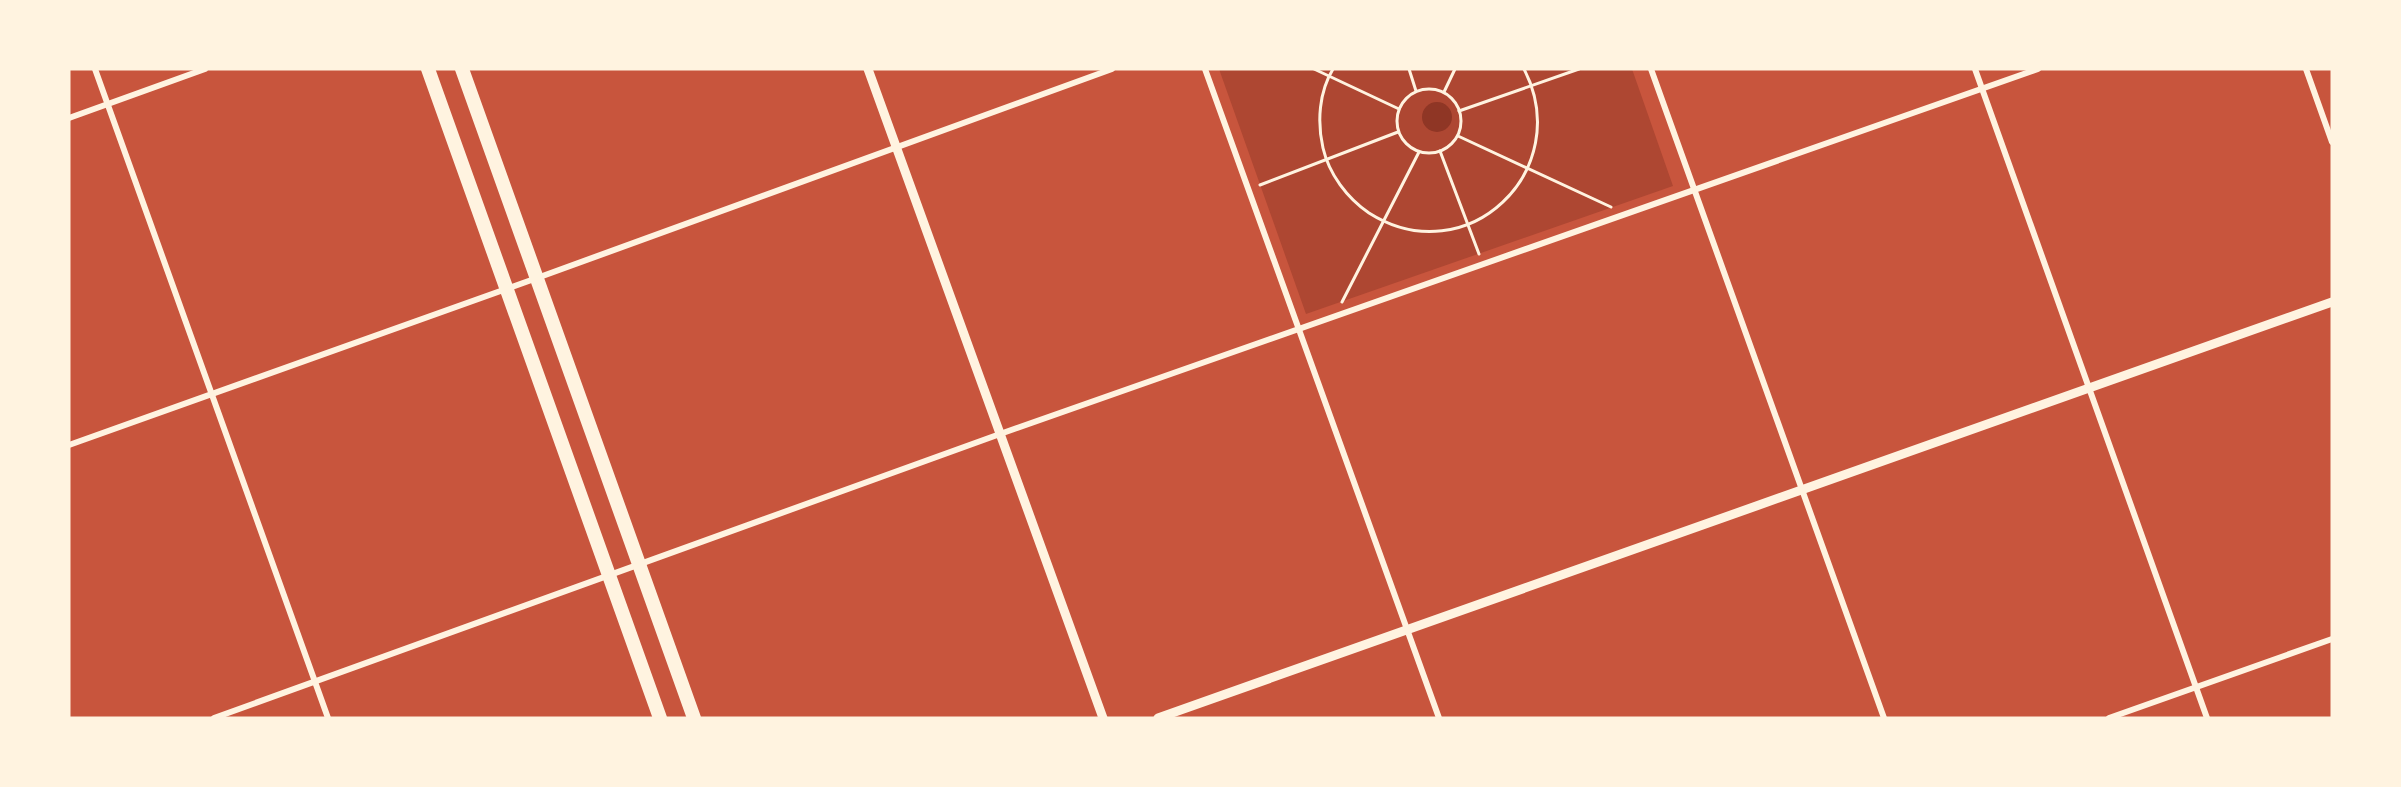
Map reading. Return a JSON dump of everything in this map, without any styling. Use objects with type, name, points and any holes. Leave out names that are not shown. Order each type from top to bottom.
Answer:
[{"type":"highway","points":[[428,69],[660,718]]},
{"type":"highway","points":[[462,69],[694,718]]},
{"type":"street","points":[[95,69],[328,718]]},
{"type":"street","points":[[69,118],[205,69]]},
{"type":"street","points":[[868,69],[1103,718]]},
{"type":"street","points":[[69,444],[507,289],[1112,69]]},
{"type":"street","points":[[1205,69],[1439,718]]},
{"type":"street","points":[[1651,69],[1884,718]]},
{"type":"street","points":[[1975,69],[2207,718]]},
{"type":"street","points":[[214,718],[1000,434],[2038,69]]},
{"type":"street","points":[[2306,69],[2332,142]]},
{"type":"street","points":[[1158,718],[2332,302]]},
{"type":"street","points":[[2109,718],[2332,639]]},
{"type":"path","points":[[1314,69],[1399,109]]},
{"type":"path","points":[[1334,69],[1329,76],[1321,103],[1320,132],[1326,160],[1340,185],[1359,206],[1383,221],[1420,231],[1440,231],[1468,225],[1493,212],[1513,193],[1528,169],[1537,142],[1538,123],[1532,86],[1524,69]]},
{"type":"path","points":[[1409,69],[1416,91]]},
{"type":"path","points":[[1444,93],[1455,69]]},
{"type":"path","points":[[1460,111],[1579,69]]},
{"type":"path","points":[[1435,89],[1444,93],[1460,111],[1458,136],[1440,151],[1419,152],[1410,148],[1398,132],[1396,124],[1399,109],[1409,95],[1416,91],[1435,89]]},
{"type":"path","points":[[1260,185],[1398,132]]},
{"type":"path","points":[[1458,136],[1611,207]]},
{"type":"path","points":[[1440,151],[1479,254]]},
{"type":"path","points":[[1341,302],[1419,152]]},
{"type":"shaded area","points":[[1219,69],[1632,69],[1673,186],[1306,314]]},
{"type":"shaded area","points":[[1437,102],[1447,107],[1452,117],[1447,127],[1437,132],[1427,127],[1422,117],[1427,107]]}]
